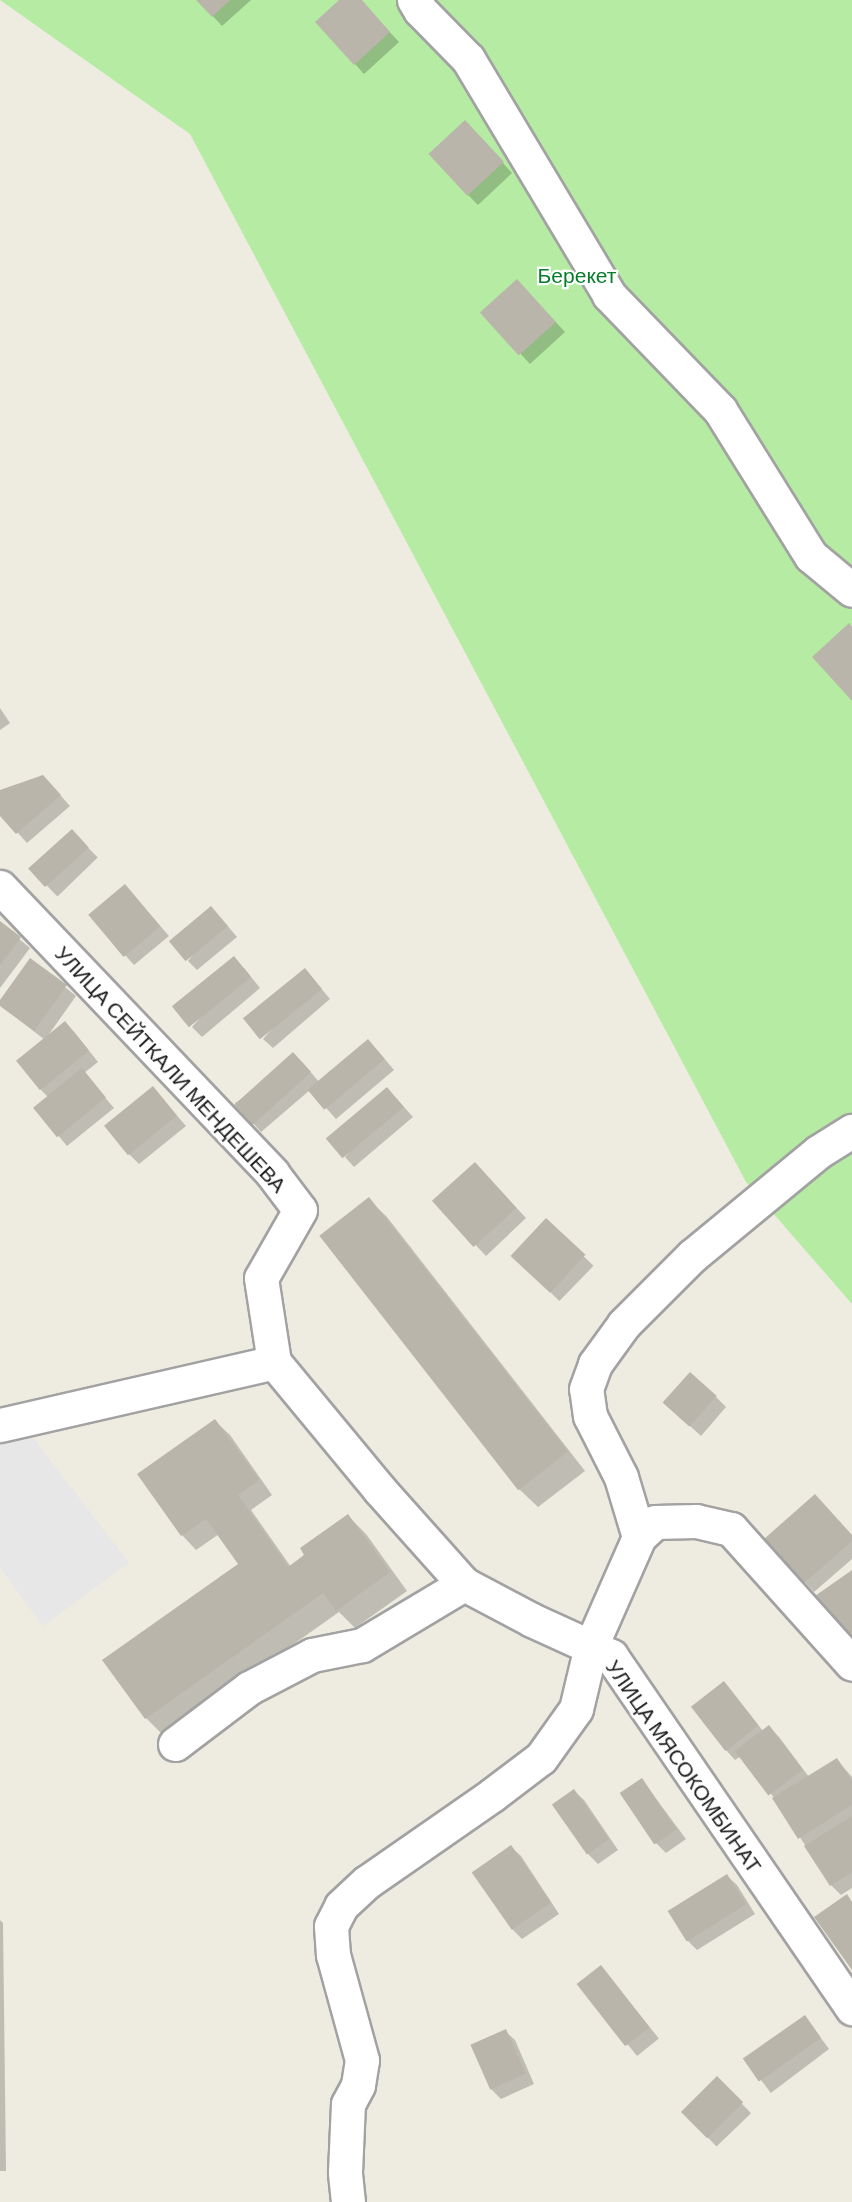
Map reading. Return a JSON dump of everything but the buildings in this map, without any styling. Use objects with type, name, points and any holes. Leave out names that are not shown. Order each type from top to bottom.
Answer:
[{"type":"street","points":[[414,0],[420,10],[468,59],[609,295],[720,410],[811,556],[852,590]]},
{"type":"street","name":"УЛИЦА СЕЙТКАЛИ МЕНДЕШЕВА","points":[[0,887],[273,1173],[300,1210],[261,1278],[274,1362]]},
{"type":"street","points":[[639,1537],[621,1477],[590,1416],[586,1389],[596,1364],[624,1324],[693,1256],[818,1152],[852,1131]]},
{"type":"street","points":[[0,1425],[274,1362],[379,1489],[464,1584],[362,1645],[312,1655],[249,1688],[175,1744]]},
{"type":"street","points":[[348,2202],[345,2172],[348,2104],[358,2085],[362,2060],[333,1954],[332,1926],[341,1906],[367,1882],[541,1758],[576,1709],[591,1646],[639,1537],[655,1522],[696,1521],[731,1529],[852,1664]]},
{"type":"street","name":"УЛИЦА МЯСОКОМБИНАТ","points":[[464,1584],[532,1620],[611,1656],[852,2008]]},
{"type":"green space","name":"Берекет","points":[[0,0],[852,0],[852,1304],[746,1182],[190,134]]},
{"type":"shaded area","points":[[25,1427],[129,1563],[43,1626],[0,1568],[0,1435]]}]
